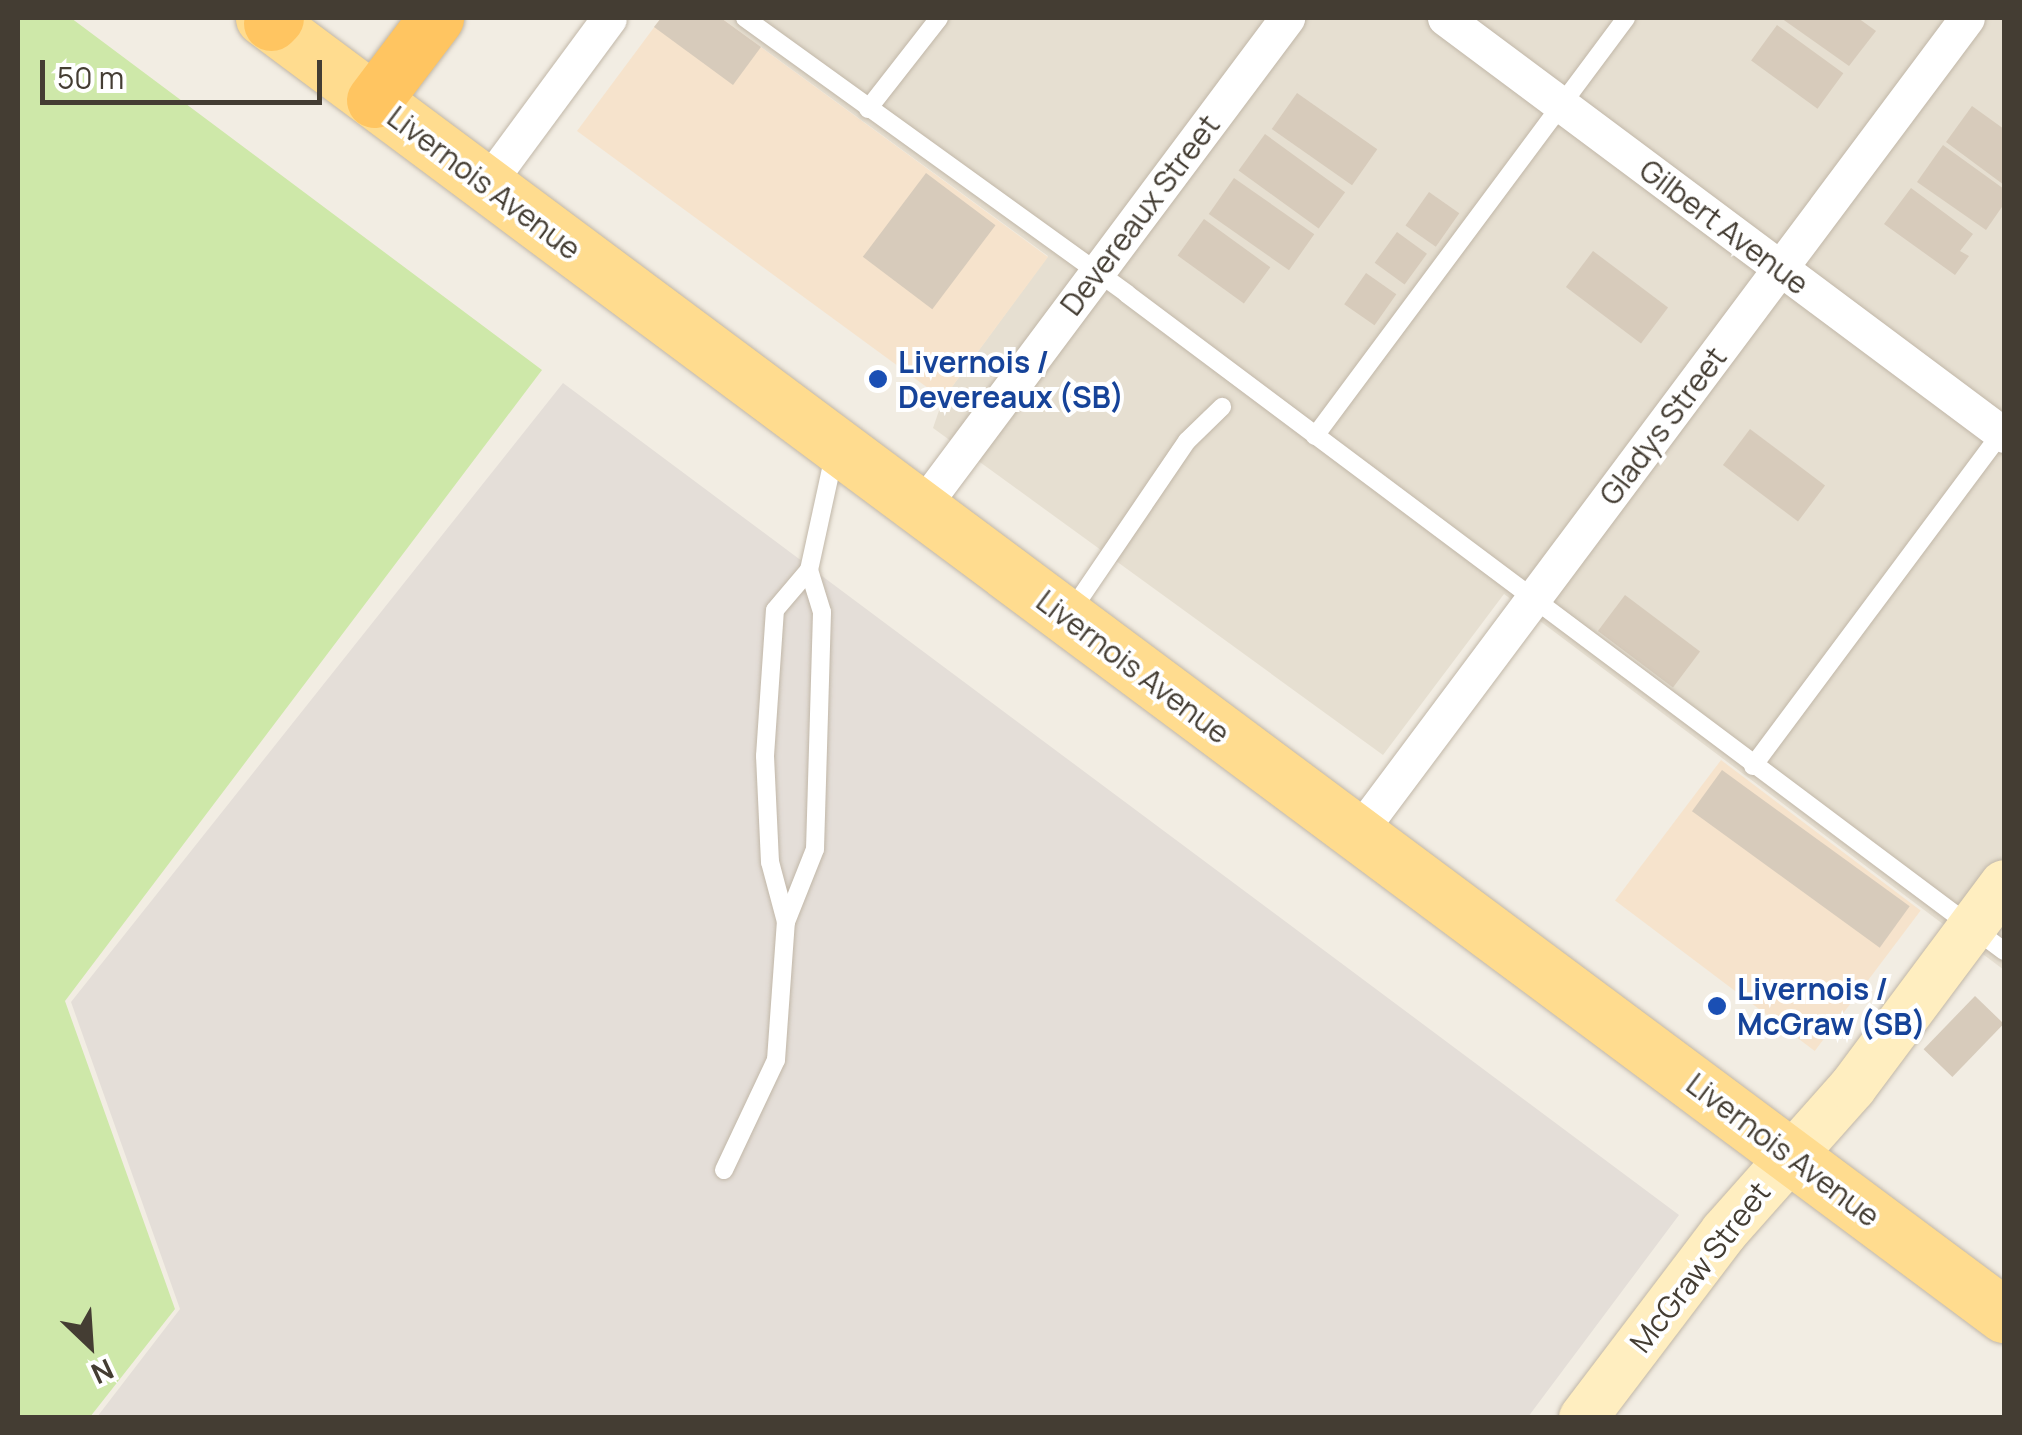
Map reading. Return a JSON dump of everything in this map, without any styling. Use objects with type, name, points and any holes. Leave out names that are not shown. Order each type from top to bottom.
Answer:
[{"type":"highway","points":[[374,100],[436,18]]},
{"type":"main road","name":"Livernois Avenue","points":[[270,19],[1067,618],[2004,1314]]},
{"type":"street","points":[[486,184],[610,18]]},
{"type":"street","name":"Devereaux Street","points":[[922,508],[1286,18]]},
{"type":"street","name":"Gilbert Avenue","points":[[1444,18],[2003,432]]},
{"type":"street","name":"Gladys Street","points":[[1358,833],[1967,18]]},
{"type":"street","name":"McGraw Street","points":[[1584,1418],[1790,1156],[1987,941],[2004,884]]},
{"type":"lane","points":[[745,18],[1315,436],[1987,941]]},
{"type":"lane","points":[[868,109],[939,18]]},
{"type":"lane","points":[[1315,436],[1626,18]]},
{"type":"lane","points":[[1067,618],[1187,441],[1222,407]]},
{"type":"lane","points":[[1752,766],[2003,432]]},
{"type":"lane","points":[[786,922],[770,862],[765,756],[775,610],[809,570],[836,444]]},
{"type":"lane","points":[[724,1170],[776,1060],[786,922],[815,849],[822,612],[809,570]]},
{"type":"shaded area","points":[[661,18],[721,18],[1048,257],[943,399],[577,131]]},
{"type":"shaded area","points":[[721,18],[2004,18],[2004,970],[1504,594],[1383,755],[933,428],[943,399],[1048,256]]},
{"type":"shaded area","points":[[563,383],[1679,1215],[1528,1417],[97,1417],[180,1309],[71,1002]]},
{"type":"shaded area","points":[[1721,760],[1921,910],[1815,1051],[1615,901]]},
{"type":"green space","points":[[18,18],[71,18],[542,370],[65,1001],[175,1309],[90,1417],[18,1417]]},
{"type":"building","points":[[661,18],[721,18],[761,47],[733,85],[654,27]]},
{"type":"building","points":[[1781,18],[1858,18],[1876,31],[1849,66]]},
{"type":"building","points":[[1777,25],[1843,73],[1817,109],[1751,61]]},
{"type":"building","points":[[1297,93],[1377,149],[1352,185],[1272,129]]},
{"type":"building","points":[[1972,106],[2004,129],[2004,185],[1946,142]]},
{"type":"building","points":[[1265,134],[1345,192],[1319,229],[1239,170]]},
{"type":"building","points":[[1943,145],[2004,189],[2004,204],[1986,230],[1917,182]]},
{"type":"building","points":[[926,173],[995,225],[932,309],[863,257]]},
{"type":"building","points":[[1234,178],[1314,234],[1289,270],[1209,214]]},
{"type":"building","points":[[1911,188],[1973,234],[1960,251],[1969,256],[1955,275],[1884,224]]},
{"type":"building","points":[[1429,192],[1459,213],[1436,247],[1405,226]]},
{"type":"building","points":[[1204,219],[1270,267],[1244,304],[1178,255]]},
{"type":"building","points":[[1397,232],[1427,254],[1405,284],[1375,263]]},
{"type":"building","points":[[1593,251],[1668,308],[1641,344],[1566,287]]},
{"type":"building","points":[[1366,273],[1396,294],[1375,325],[1344,304]]},
{"type":"building","points":[[1750,429],[1825,486],[1798,522],[1723,465]]},
{"type":"building","points":[[1625,595],[1700,652],[1673,688],[1598,631]]},
{"type":"building","points":[[1722,770],[1910,906],[1880,948],[1692,811]]},
{"type":"building","points":[[1975,996],[2004,1024],[1952,1077],[1924,1049]]},
{"type":"place","name":"Livernois / Devereaux (SB)","points":[[878,379]]},
{"type":"place","name":"Livernois / McGraw (SB)","points":[[1717,1006]]}]
